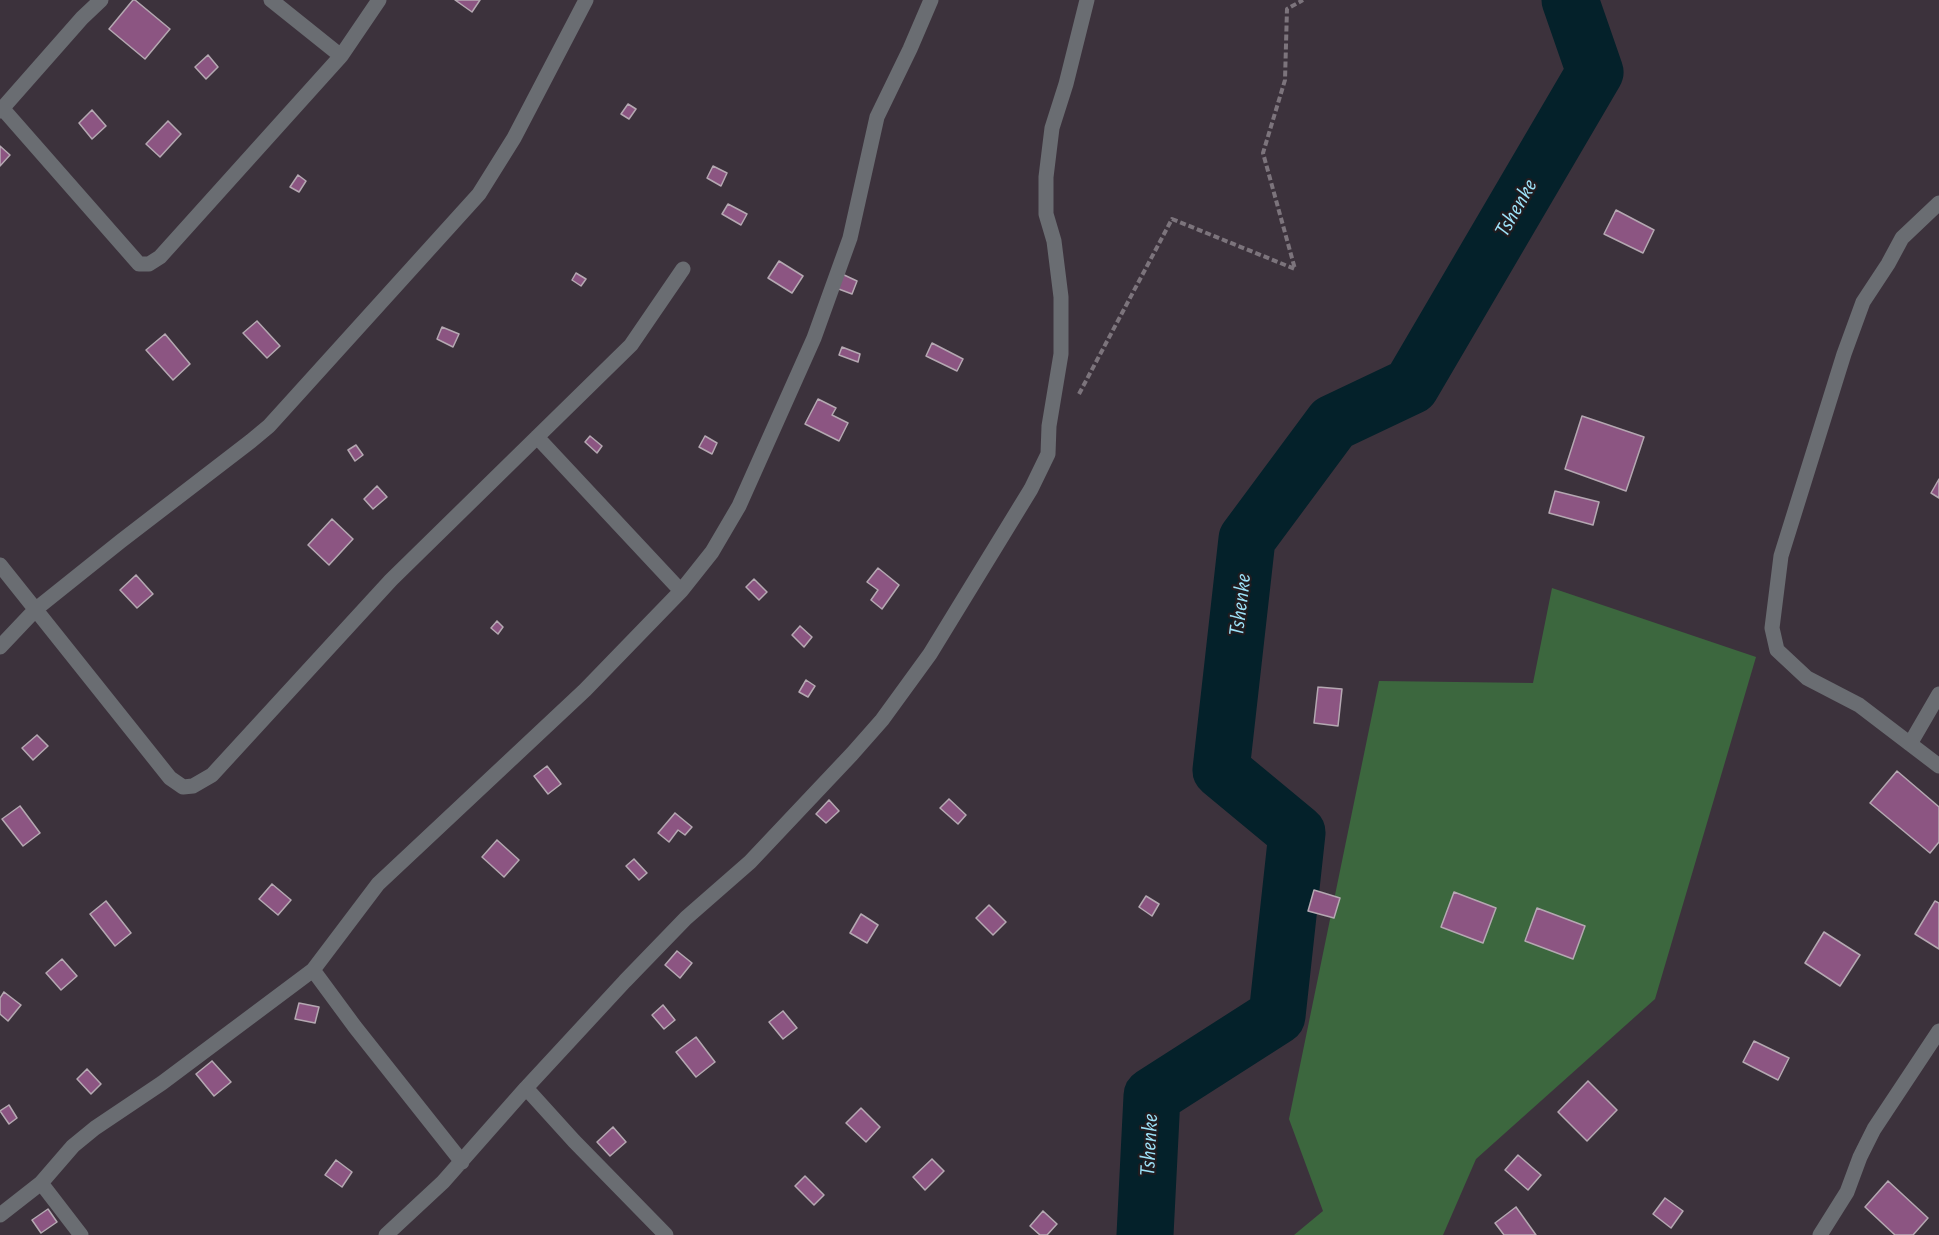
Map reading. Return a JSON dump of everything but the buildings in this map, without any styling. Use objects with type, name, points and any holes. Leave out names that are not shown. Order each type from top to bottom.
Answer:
[{"type":"street","points":[[101,0],[82,18],[1,110],[139,264],[149,264],[160,257],[341,56],[379,0]]},
{"type":"street","points":[[271,0],[341,56]]},
{"type":"street","points":[[0,647],[36,609],[269,426],[479,194],[514,138],[586,0]]},
{"type":"street","points":[[0,1215],[41,1183],[73,1146],[94,1128],[162,1083],[314,969],[378,884],[585,690],[681,591],[712,552],[739,506],[813,338],[850,238],[878,117],[931,0]]},
{"type":"street","points":[[386,1235],[421,1204],[462,1162],[526,1088],[625,981],[686,918],[750,862],[882,720],[930,654],[1031,489],[1048,454],[1049,426],[1061,354],[1061,297],[1054,241],[1046,214],[1047,167],[1052,128],[1066,84],[1087,0]]},
{"type":"street","points":[[1939,203],[1902,238],[1863,303],[1844,354],[1781,556],[1772,628],[1777,650],[1807,678],[1859,705],[1939,766]]},
{"type":"street","points":[[0,565],[170,778],[183,787],[193,786],[212,775],[391,580],[631,345],[683,269]]},
{"type":"street","points":[[537,437],[681,591]]},
{"type":"street","points":[[1910,744],[1939,694]]},
{"type":"street","points":[[314,969],[355,1027],[462,1162]]},
{"type":"street","points":[[1820,1235],[1847,1192],[1860,1157],[1874,1130],[1939,1031]]},
{"type":"street","points":[[526,1088],[666,1235]]},
{"type":"street","points":[[41,1183],[81,1235]]},
{"type":"path","points":[[1075,403],[1173,219],[1295,269],[1263,153],[1285,80],[1287,9],[1303,0]]},
{"type":"green space","points":[[1552,588],[1756,657],[1655,999],[1476,1159],[1443,1235],[1294,1235],[1323,1211],[1289,1119],[1379,681],[1533,683]]},
{"type":"waterway","name":"Tshenke","points":[[1145,1235],[1152,1096],[1277,1016],[1297,833],[1221,770],[1247,539],[1333,423],[1411,386],[1595,72],[1570,0]]}]
